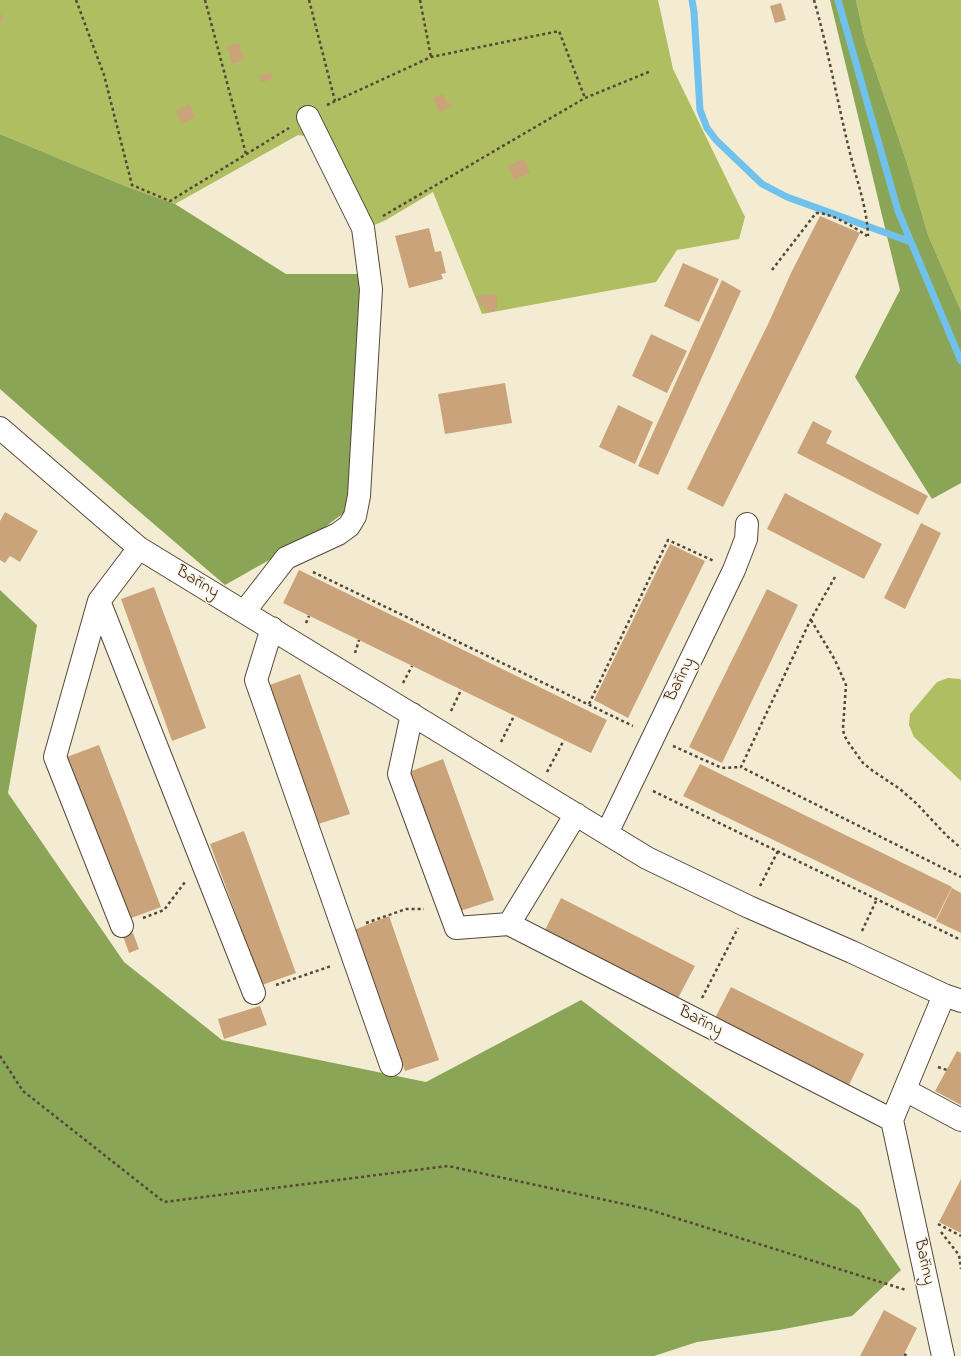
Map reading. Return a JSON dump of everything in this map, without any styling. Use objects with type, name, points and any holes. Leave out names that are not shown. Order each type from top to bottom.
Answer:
[{"type":"street","points":[[244,612],[286,558],[338,534],[349,526],[355,516],[359,496],[372,289],[363,228],[308,117]]},
{"type":"street","name":"Bařiny","points":[[0,428],[139,548],[647,858],[749,907],[952,998],[905,1090],[892,1120],[943,1356]]},
{"type":"street","name":"Bařiny","points":[[607,833],[734,570],[746,539],[747,524]]},
{"type":"street","points":[[122,926],[55,757],[99,602],[139,548]]},
{"type":"street","points":[[99,602],[254,993]]},
{"type":"street","points":[[272,628],[256,680],[391,1065]]},
{"type":"street","points":[[412,714],[399,774],[456,928],[509,924],[576,814]]},
{"type":"street","name":"Bařiny","points":[[509,924],[892,1120]]},
{"type":"street","points":[[905,1090],[961,1120]]},
{"type":"path","points":[[205,0],[246,154]]},
{"type":"path","points":[[308,0],[335,101]]},
{"type":"path","points":[[420,0],[432,57]]},
{"type":"path","points":[[772,270],[816,213],[822,213],[850,225],[868,236],[868,222],[852,162],[823,30],[814,0]]},
{"type":"path","points":[[363,228],[585,98],[651,71]]},
{"type":"path","points":[[589,704],[668,540],[718,563]]},
{"type":"path","points":[[286,558],[722,768],[741,767],[961,877]]},
{"type":"path","points":[[741,767],[811,619],[835,577]]},
{"type":"path","points":[[811,619],[846,685],[844,735],[848,742],[868,767],[900,789],[961,848]]},
{"type":"path","points":[[354,654],[359,640]]},
{"type":"path","points":[[403,684],[412,666]]},
{"type":"path","points":[[450,714],[461,690]]},
{"type":"path","points":[[500,743],[514,716]]},
{"type":"path","points":[[544,778],[564,740]]},
{"type":"path","points":[[632,781],[961,940]]},
{"type":"path","points":[[692,1018],[778,851]]},
{"type":"path","points":[[122,926],[164,910],[187,879]]},
{"type":"path","points":[[852,952],[877,899]]},
{"type":"path","points":[[344,931],[406,909],[422,908]]},
{"type":"path","points":[[254,993],[354,958]]},
{"type":"path","points":[[0,1056],[23,1091],[164,1202],[448,1166],[647,1209],[931,1298]]},
{"type":"path","points":[[932,1220],[959,1255],[961,1269]]},
{"type":"green space","points":[[0,0],[658,0],[673,69],[745,217],[739,239],[677,250],[656,282],[482,314],[433,192],[386,220],[354,234],[312,137],[298,135],[175,204],[125,186],[0,134]]},
{"type":"green space","points":[[830,0],[856,0],[865,40],[906,160],[928,235],[961,311],[961,483],[932,499],[855,377],[900,290]]},
{"type":"green space","points":[[856,0],[961,0],[961,311],[928,235],[906,160],[865,40]]},
{"type":"green space","points":[[0,134],[125,186],[175,204],[286,274],[362,274],[353,506],[317,533],[225,585],[0,389]]},
{"type":"green space","points":[[0,590],[37,625],[8,793],[124,962],[222,1040],[426,1082],[581,1000],[859,1209],[901,1270],[852,1316],[779,1330],[697,1342],[654,1356],[0,1356]]},
{"type":"green space","points":[[948,678],[961,680],[961,781],[914,737],[909,725],[910,714],[937,682]]},
{"type":"building","points":[[781,3],[786,20],[775,23],[770,6]]},
{"type":"building","points":[[0,14],[4,17],[0,23]]},
{"type":"building","points":[[239,43],[244,60],[232,64],[227,46]]},
{"type":"building","points":[[271,72],[273,79],[261,82],[259,76]]},
{"type":"building","points":[[444,94],[447,104],[451,103],[452,106],[439,112],[433,98]]},
{"type":"building","points":[[190,104],[195,118],[181,124],[176,110]]},
{"type":"building","points":[[524,159],[530,173],[514,180],[508,166]]},
{"type":"building","points":[[820,216],[860,233],[723,507],[687,489]]},
{"type":"building","points":[[429,228],[435,252],[441,251],[446,273],[441,274],[443,279],[409,288],[395,236]]},
{"type":"building","points":[[683,263],[719,279],[699,322],[664,306]]},
{"type":"building","points":[[722,280],[741,291],[658,475],[638,466]]},
{"type":"building","points":[[496,294],[498,307],[495,308],[495,311],[486,313],[483,305],[481,306],[476,296]]},
{"type":"building","points":[[651,334],[687,351],[667,393],[632,376]]},
{"type":"building","points":[[505,383],[512,423],[445,434],[438,394]]},
{"type":"building","points":[[618,405],[653,422],[635,464],[599,447]]},
{"type":"building","points":[[813,421],[832,431],[826,443],[928,496],[918,515],[797,453]]},
{"type":"building","points":[[785,493],[882,544],[864,579],[767,529]]},
{"type":"building","points":[[5,512],[38,531],[20,562],[10,556],[5,563],[0,560],[0,521]]},
{"type":"building","points":[[921,523],[941,533],[905,609],[884,598]]},
{"type":"building","points":[[670,544],[705,561],[628,718],[594,700]]},
{"type":"building","points":[[299,570],[607,720],[591,753],[283,603]]},
{"type":"building","points":[[154,587],[206,728],[172,741],[121,599]]},
{"type":"building","points":[[767,589],[798,605],[722,763],[689,747]]},
{"type":"building","points":[[300,674],[350,814],[315,825],[264,687]]},
{"type":"building","points":[[99,745],[161,907],[126,920],[64,758]]},
{"type":"building","points":[[443,759],[494,900],[460,911],[409,772]]},
{"type":"building","points":[[700,764],[952,887],[936,919],[683,796]]},
{"type":"building","points":[[244,831],[296,973],[262,985],[210,844]]},
{"type":"building","points":[[952,888],[961,893],[961,933],[936,921]]},
{"type":"building","points":[[561,898],[695,966],[678,998],[545,930]]},
{"type":"building","points":[[389,916],[439,1060],[405,1071],[354,930]]},
{"type":"building","points":[[133,933],[139,949],[129,953],[123,936]]},
{"type":"building","points":[[731,987],[864,1054],[848,1087],[715,1018]]},
{"type":"building","points":[[260,1006],[267,1025],[224,1039],[218,1019]]},
{"type":"building","points":[[957,1051],[961,1053],[961,1105],[935,1091]]},
{"type":"building","points":[[961,1179],[961,1233],[939,1222]]},
{"type":"building","points":[[884,1310],[917,1328],[903,1356],[860,1356]]},
{"type":"waterway","points":[[692,0],[700,110],[707,128],[716,140],[762,184],[787,197],[911,242]]},
{"type":"waterway","points":[[838,0],[898,211],[961,361]]}]
